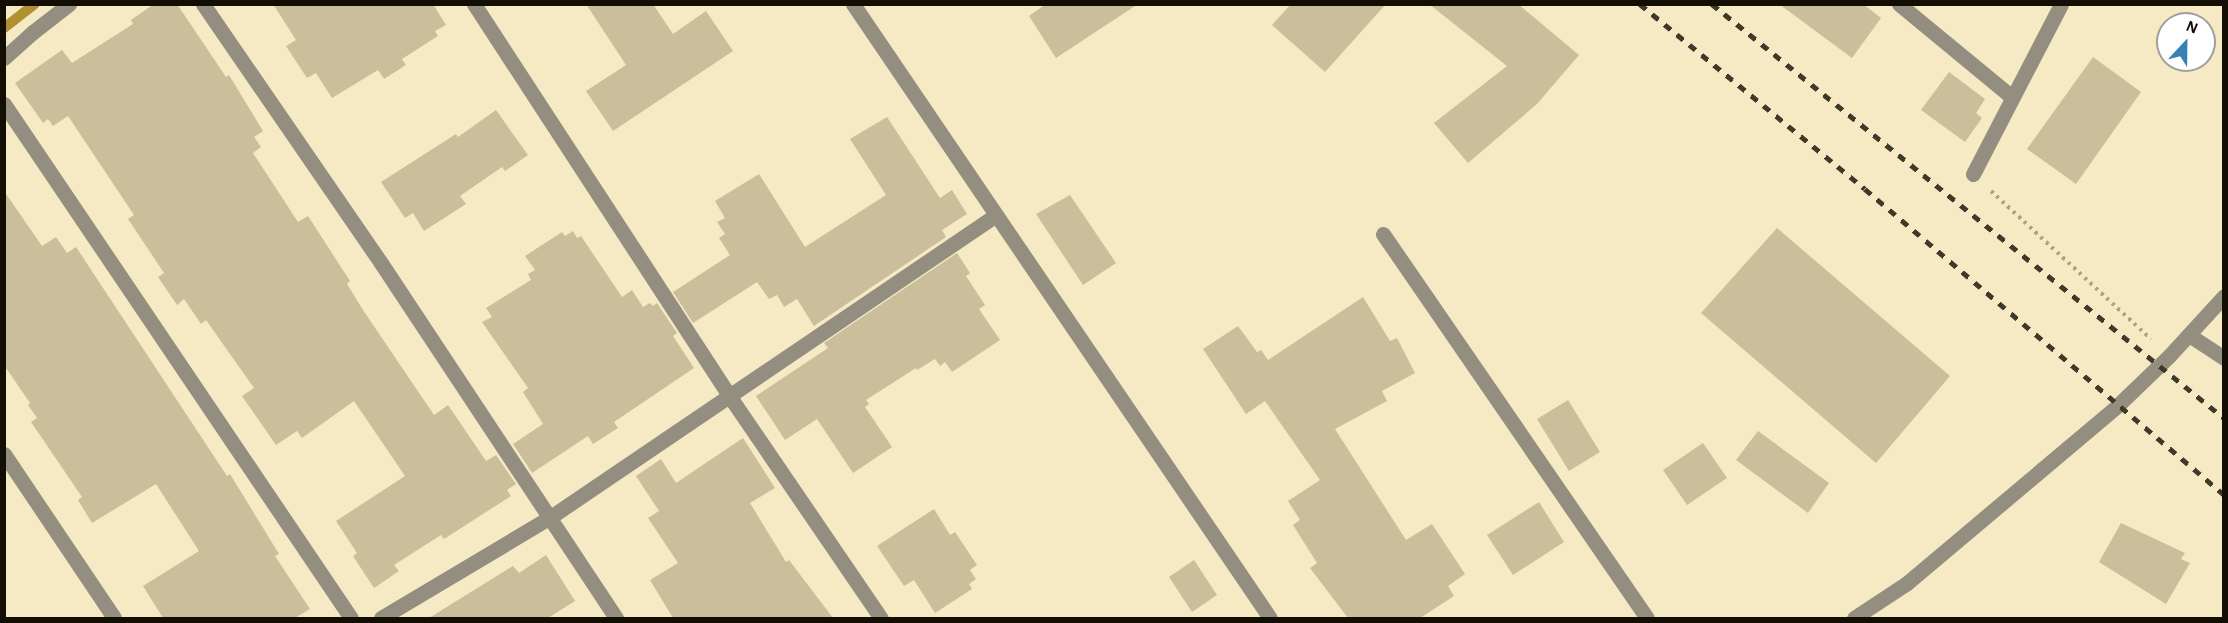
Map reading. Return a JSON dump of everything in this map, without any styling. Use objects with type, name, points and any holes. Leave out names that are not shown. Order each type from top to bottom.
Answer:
[{"type":"street","points":[[4,58],[69,4]]},
{"type":"street","points":[[203,4],[381,264],[616,618]]},
{"type":"street","points":[[474,4],[728,394],[881,618]]},
{"type":"street","points":[[853,4],[1270,618]]},
{"type":"street","points":[[1899,4],[2012,97]]},
{"type":"street","points":[[1973,174],[2061,4]]},
{"type":"street","points":[[4,104],[351,618]]},
{"type":"street","points":[[381,618],[549,518],[728,394],[996,215]]},
{"type":"street","points":[[1383,234],[1647,618]]},
{"type":"street","points":[[1854,618],[1907,583],[2117,406],[2169,356],[2223,296]]},
{"type":"street","points":[[2189,335],[2223,358]]},
{"type":"street","points":[[4,454],[114,618]]},
{"type":"path","points":[[1973,174],[2169,356]]},
{"type":"building","points":[[154,4],[177,4],[226,77],[229,75],[263,131],[254,137],[261,147],[253,153],[298,222],[308,216],[350,281],[347,284],[363,310],[434,415],[448,405],[486,461],[496,455],[516,484],[507,490],[511,496],[444,539],[441,535],[394,565],[399,571],[374,588],[353,556],[357,553],[336,521],[405,476],[354,401],[302,438],[297,431],[276,445],[242,396],[254,388],[206,320],[201,324],[184,299],[177,305],[158,277],[164,273],[128,219],[134,215],[68,116],[53,126],[48,119],[43,123],[15,83],[62,50],[72,63],[133,24],[131,20]]},
{"type":"building","points":[[273,4],[433,4],[446,25],[435,31],[438,36],[402,59],[406,65],[384,79],[378,70],[332,98],[316,73],[307,78],[286,46],[296,40]]},
{"type":"building","points":[[586,4],[653,4],[673,34],[706,11],[733,51],[613,131],[586,91],[626,65]]},
{"type":"building","points":[[1046,4],[1138,4],[1056,58],[1029,16]]},
{"type":"building","points":[[1291,4],[1386,4],[1325,72],[1272,25]]},
{"type":"building","points":[[1429,4],[1518,4],[1579,55],[1537,104],[1468,163],[1434,123],[1507,66]]},
{"type":"building","points":[[1779,4],[1863,4],[1881,18],[1852,58]]},
{"type":"building","points":[[2093,57],[2141,92],[2076,184],[2027,149]]},
{"type":"building","points":[[1949,72],[1985,99],[1976,113],[1982,118],[1965,142],[1921,110]]},
{"type":"building","points":[[496,110],[528,155],[505,171],[502,167],[460,196],[466,204],[424,231],[413,213],[405,218],[381,182],[456,134],[458,137]]},
{"type":"building","points":[[887,117],[940,198],[952,190],[967,214],[942,230],[946,237],[814,326],[797,299],[784,307],[777,295],[769,299],[757,282],[693,323],[673,292],[730,255],[719,238],[725,234],[717,222],[725,218],[715,201],[759,174],[805,247],[886,195],[850,139]]},
{"type":"building","points":[[4,191],[42,246],[56,237],[67,253],[76,247],[227,476],[230,474],[279,554],[275,556],[310,609],[295,618],[163,618],[143,586],[199,551],[156,484],[92,523],[78,500],[82,497],[31,422],[37,418],[28,405],[30,403],[4,365]]},
{"type":"building","points":[[1070,195],[1116,263],[1083,285],[1036,214]]},
{"type":"building","points":[[1777,228],[1950,376],[1876,463],[1701,313]]},
{"type":"building","points":[[573,231],[577,238],[581,236],[622,297],[632,290],[643,307],[650,303],[653,306],[657,303],[677,333],[673,336],[694,368],[614,422],[618,428],[593,444],[588,436],[532,473],[513,444],[543,424],[523,392],[528,388],[482,322],[492,317],[486,308],[531,280],[528,274],[535,270],[525,256],[562,232],[565,236]]},
{"type":"building","points":[[957,253],[970,273],[966,276],[985,305],[979,309],[1000,340],[952,372],[945,362],[940,366],[935,359],[917,370],[916,368],[866,400],[869,404],[865,407],[892,447],[853,473],[817,419],[785,440],[756,396],[828,348],[824,343]]},
{"type":"building","points":[[1363,297],[1390,341],[1397,338],[1415,373],[1382,391],[1387,401],[1335,429],[1406,540],[1432,524],[1465,574],[1448,586],[1454,596],[1420,618],[1348,618],[1310,568],[1317,563],[1293,525],[1300,520],[1288,501],[1320,480],[1265,401],[1246,414],[1203,349],[1238,326],[1257,352],[1261,350],[1268,360]]},
{"type":"building","points":[[1568,400],[1600,452],[1569,471],[1537,419]]},
{"type":"building","points":[[1758,431],[1829,483],[1808,513],[1736,460]]},
{"type":"building","points":[[743,438],[775,488],[750,503],[786,562],[789,560],[833,618],[673,618],[650,580],[678,563],[648,518],[659,511],[636,476],[661,459],[676,483]]},
{"type":"building","points":[[1703,443],[1727,478],[1687,505],[1663,470]]},
{"type":"building","points":[[1539,502],[1564,542],[1513,575],[1487,535]]},
{"type":"building","points":[[934,509],[950,535],[955,532],[977,565],[970,570],[976,579],[969,584],[972,589],[935,613],[914,580],[904,586],[877,546]]},
{"type":"building","points":[[2121,523],[2185,553],[2181,559],[2190,563],[2166,604],[2099,562]]},
{"type":"building","points":[[546,555],[575,601],[548,618],[429,618],[513,566],[519,573]]},
{"type":"building","points":[[1194,560],[1217,595],[1192,612],[1169,577]]},
{"type":"waterway","points":[[4,28],[35,4]]},
{"type":"railway","points":[[1640,4],[1865,189],[2224,495]]},
{"type":"railway","points":[[1712,4],[2224,418]]}]
